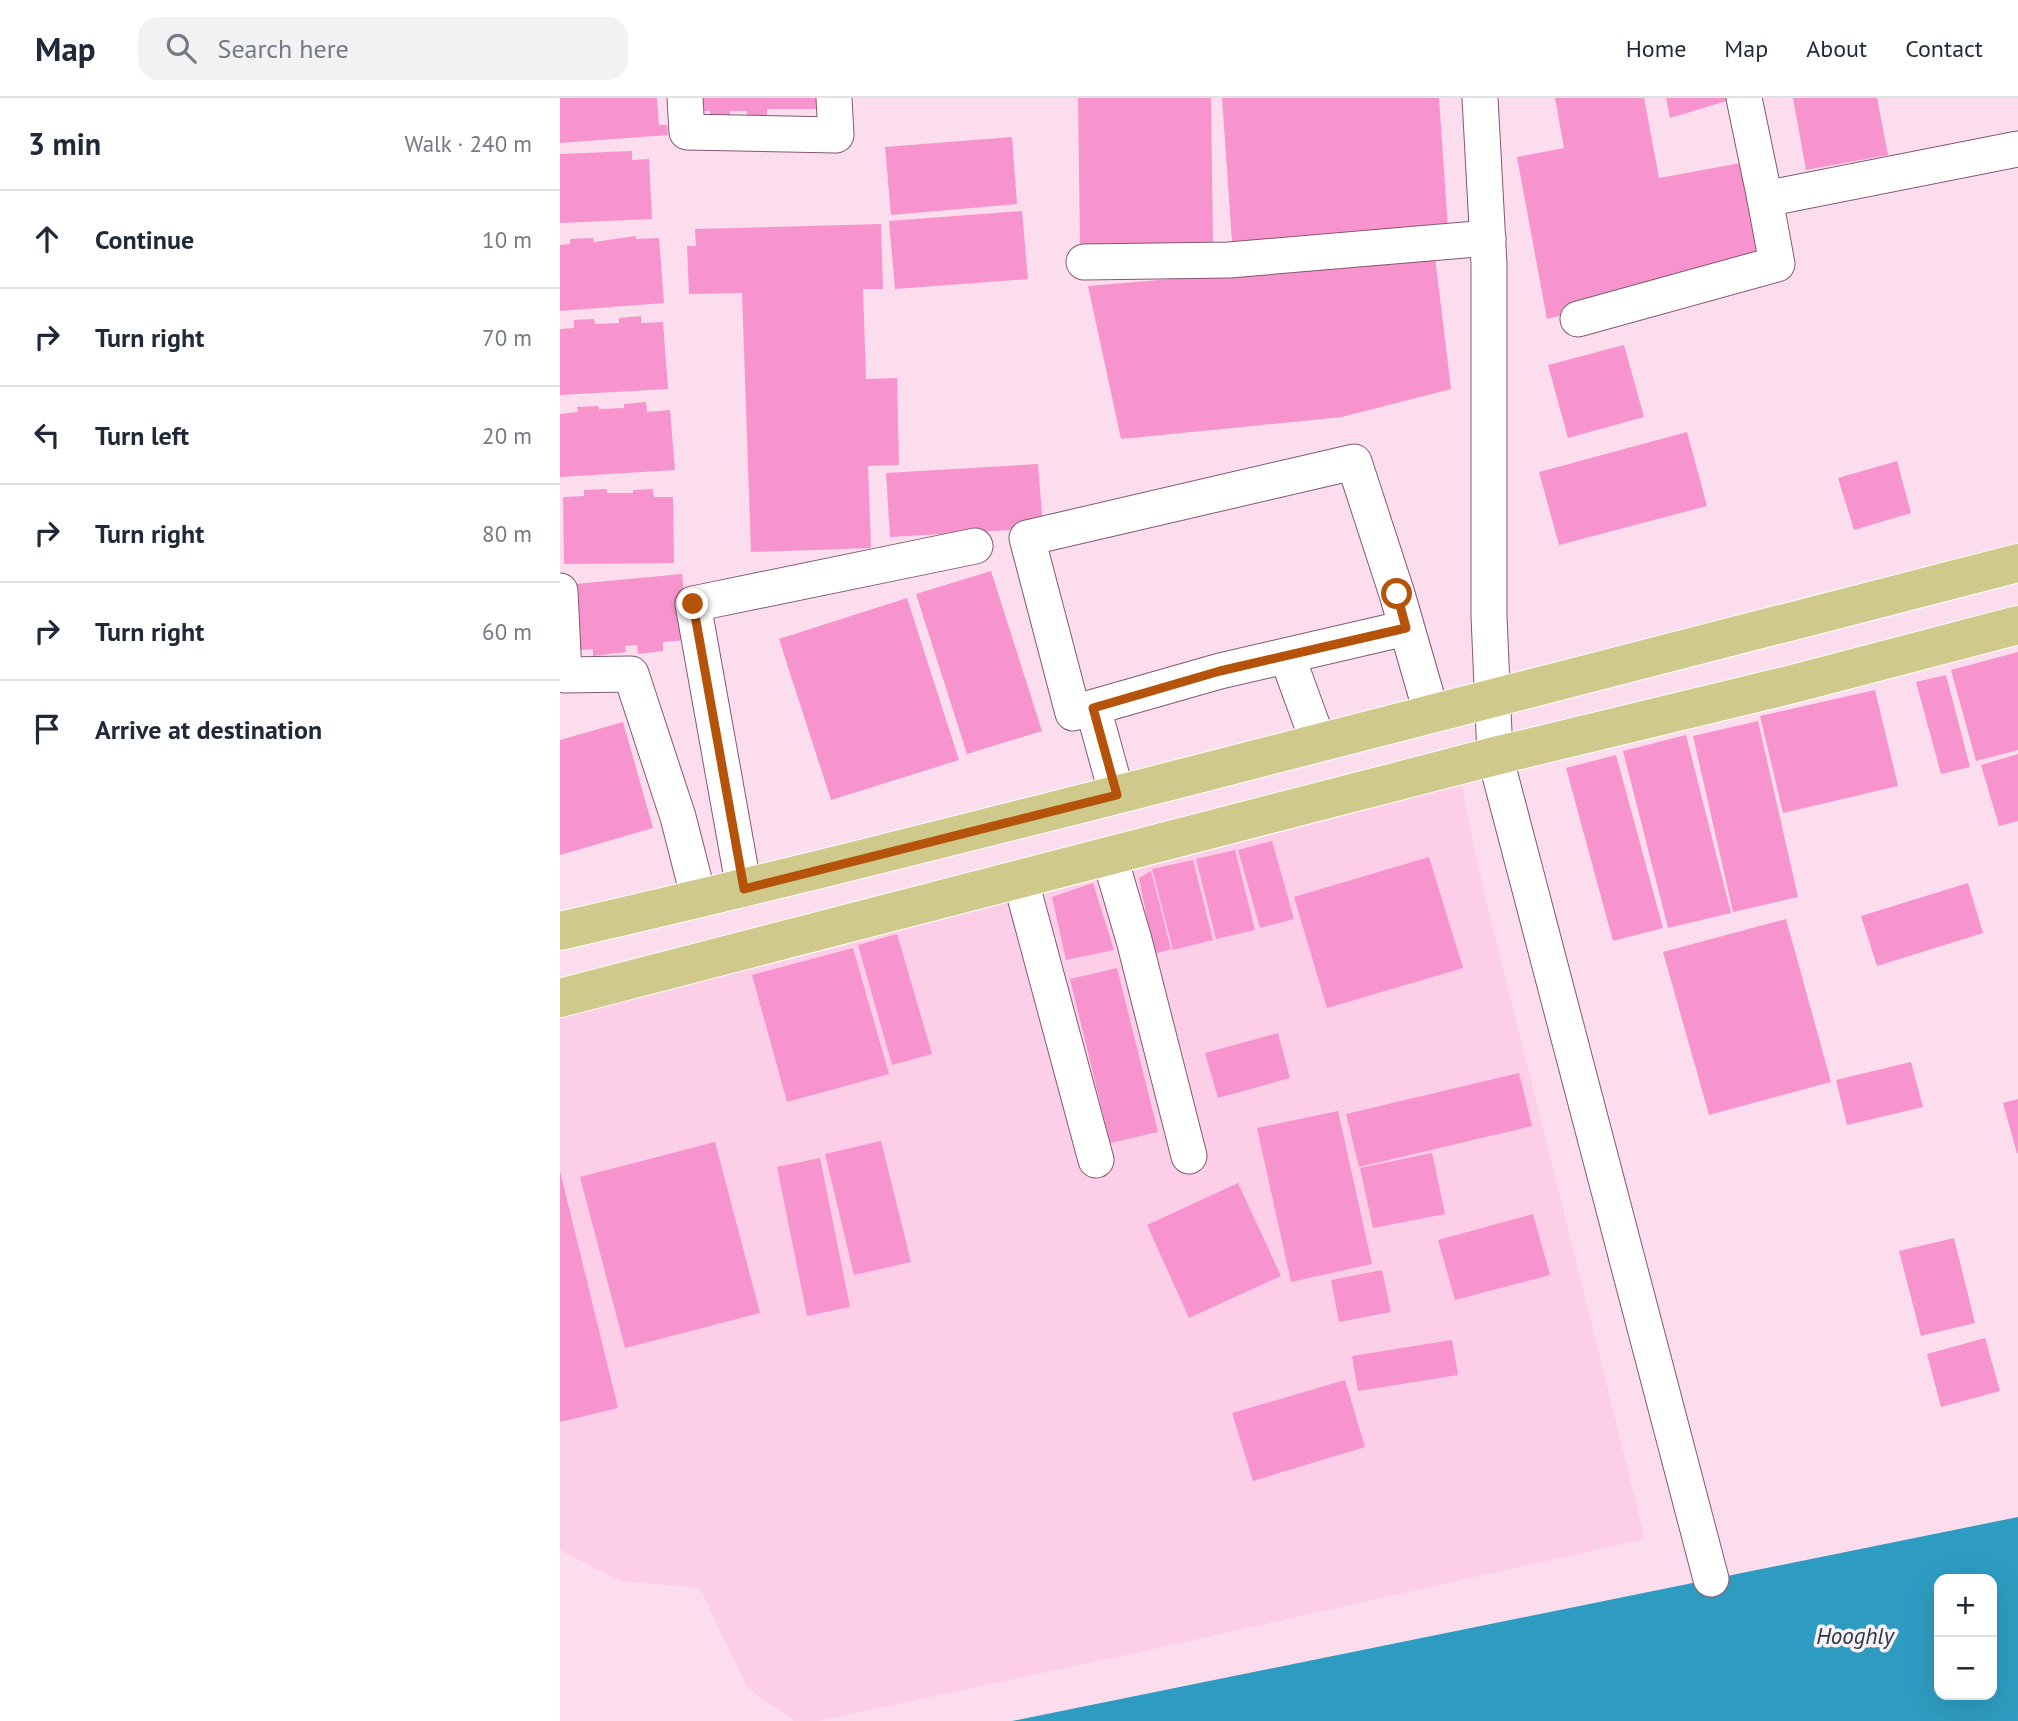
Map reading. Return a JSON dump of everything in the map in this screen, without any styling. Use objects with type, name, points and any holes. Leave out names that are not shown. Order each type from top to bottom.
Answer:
[{"type":"main road","points":[[560,931],[744,889],[1117,795],[2018,563]]},
{"type":"main road","points":[[560,998],[1495,756],[1793,684],[2018,625]]},
{"type":"main road","points":[[685,902],[686,964]]},
{"type":"street","points":[[685,98],[687,132],[836,135],[834,98]]},
{"type":"street","points":[[1480,98],[1488,238],[1489,616],[1495,756],[1711,1579]]},
{"type":"street","points":[[1578,318],[1777,264],[1744,98]]},
{"type":"street","points":[[1765,199],[2018,149]]},
{"type":"street","points":[[1084,262],[1229,260],[1488,238]]},
{"type":"street","points":[[1406,628],[1220,671],[1096,720],[1073,713],[1027,538],[1353,462],[1406,628],[1432,715]]},
{"type":"street","points":[[744,889],[693,604],[975,546]]},
{"type":"street","points":[[560,592],[565,676],[631,674],[678,817],[685,902]]},
{"type":"street","points":[[1287,656],[1319,744]]},
{"type":"street","points":[[1096,720],[1117,795]]},
{"type":"street","points":[[1109,855],[1134,940],[1189,1156]]},
{"type":"street","points":[[1020,878],[1096,1160]]},
{"type":"shaded area","points":[[1458,768],[1480,875],[1645,1539],[818,1721],[794,1721],[747,1687],[700,1588],[621,1581],[560,1550],[560,991]]},
{"type":"water","name":"Hooghly","points":[[2018,1517],[2018,1721],[1012,1721]]},
{"type":"building","points":[[560,98],[657,98],[659,125],[667,125],[668,135],[560,143]]},
{"type":"building","points":[[686,98],[837,98],[837,109],[767,109],[767,115],[747,116],[747,111],[730,111],[730,116],[710,117],[710,111],[686,111]]},
{"type":"building","points":[[1078,98],[1211,98],[1213,245],[1080,245]]},
{"type":"building","points":[[1222,98],[1439,98],[1448,229],[1232,242]]},
{"type":"building","points":[[1555,98],[1644,98],[1659,178],[1746,162],[1760,262],[1547,319],[1517,157],[1564,148]]},
{"type":"building","points":[[1666,98],[1733,98],[1733,99],[1670,118]]},
{"type":"building","points":[[1793,98],[1877,98],[1888,155],[1806,170]]},
{"type":"building","points":[[1012,137],[1017,204],[891,215],[885,147]]},
{"type":"building","points":[[632,151],[632,160],[649,159],[652,219],[560,223],[560,154]]},
{"type":"building","points":[[1022,211],[1028,279],[895,289],[889,221]]},
{"type":"building","points":[[881,224],[883,289],[863,289],[866,379],[897,378],[899,465],[868,466],[871,548],[751,552],[742,293],[689,294],[687,246],[696,246],[695,229]]},
{"type":"building","points":[[636,236],[636,239],[659,238],[664,303],[560,311],[560,245],[570,244],[570,239],[593,238],[594,242]]},
{"type":"building","points":[[1435,257],[1451,389],[1342,417],[1121,439],[1088,286]]},
{"type":"building","points":[[641,316],[641,323],[663,322],[668,389],[560,395],[560,329],[574,328],[574,320],[594,319],[595,324],[619,323],[619,318]]},
{"type":"building","points":[[1624,345],[1644,417],[1568,438],[1548,365]]},
{"type":"building","points":[[646,402],[647,412],[670,410],[675,470],[560,477],[560,414],[578,412],[577,407],[624,408],[624,404]]},
{"type":"building","points":[[1687,432],[1707,506],[1559,545],[1539,472]]},
{"type":"building","points":[[1897,461],[1911,513],[1854,530],[1838,478]]},
{"type":"building","points":[[1038,464],[1043,528],[890,537],[886,473]]},
{"type":"building","points":[[607,489],[607,493],[633,493],[633,490],[653,489],[654,497],[673,497],[674,563],[564,564],[563,497],[584,496],[584,490]]},
{"type":"building","points":[[991,571],[1042,731],[967,754],[916,594]]},
{"type":"building","points":[[682,574],[688,640],[663,642],[663,651],[638,654],[637,645],[625,646],[626,652],[593,656],[593,649],[570,651],[564,585]]},
{"type":"building","points":[[907,598],[959,760],[831,800],[779,639]]},
{"type":"building","points":[[2018,652],[2018,750],[1976,761],[1951,670]]},
{"type":"building","points":[[1946,675],[1970,767],[1941,774],[1916,682]]},
{"type":"building","points":[[1875,690],[1898,786],[1783,813],[1760,716]]},
{"type":"building","points":[[1758,721],[1798,897],[1733,912],[1693,736]]},
{"type":"building","points":[[623,722],[653,828],[560,855],[560,740]]},
{"type":"building","points":[[1686,735],[1731,913],[1668,928],[1623,751]]},
{"type":"building","points":[[2018,754],[2018,821],[1999,826],[1981,765]]},
{"type":"building","points":[[1616,755],[1663,928],[1613,941],[1566,768]]},
{"type":"building","points":[[1272,841],[1294,919],[1260,928],[1238,850]]},
{"type":"building","points":[[1235,850],[1255,930],[1216,939],[1196,859]]},
{"type":"building","points":[[1429,857],[1463,968],[1327,1008],[1294,897]]},
{"type":"building","points":[[1193,860],[1213,940],[1173,950],[1152,869]]},
{"type":"building","points":[[1151,871],[1171,949],[1154,954],[1139,878]]},
{"type":"building","points":[[1093,883],[1114,950],[1066,960],[1052,897]]},
{"type":"building","points":[[1968,883],[1983,933],[1877,966],[1861,916]]},
{"type":"building","points":[[1786,919],[1831,1082],[1709,1115],[1663,952]]},
{"type":"building","points":[[897,934],[932,1054],[892,1065],[858,945]]},
{"type":"building","points":[[853,948],[889,1074],[787,1102],[752,975]]},
{"type":"building","points":[[1117,968],[1158,1132],[1110,1143],[1070,979]]},
{"type":"building","points":[[1278,1033],[1290,1078],[1218,1098],[1205,1053]]},
{"type":"building","points":[[1911,1062],[1923,1107],[1847,1125],[1836,1080]]},
{"type":"building","points":[[1519,1073],[1532,1126],[1359,1167],[1346,1114]]},
{"type":"building","points":[[2018,1099],[2018,1153],[2017,1153],[2003,1103]]},
{"type":"building","points":[[1338,1111],[1372,1264],[1291,1282],[1257,1128]]},
{"type":"building","points":[[881,1141],[911,1262],[854,1275],[825,1154]]},
{"type":"building","points":[[715,1142],[760,1313],[625,1348],[580,1177]]},
{"type":"building","points":[[1432,1153],[1445,1214],[1373,1228],[1360,1168]]},
{"type":"building","points":[[820,1158],[850,1307],[807,1316],[777,1167]]},
{"type":"building","points":[[560,1171],[618,1408],[560,1422]]},
{"type":"building","points":[[1238,1183],[1281,1276],[1189,1318],[1147,1225]]},
{"type":"building","points":[[1533,1214],[1550,1275],[1455,1300],[1438,1240]]},
{"type":"building","points":[[1954,1238],[1975,1323],[1921,1336],[1899,1251]]},
{"type":"building","points":[[1382,1270],[1391,1312],[1339,1322],[1331,1280]]},
{"type":"building","points":[[1985,1338],[2000,1391],[1941,1407],[1927,1354]]},
{"type":"building","points":[[1452,1340],[1458,1375],[1358,1391],[1352,1356]]},
{"type":"building","points":[[1345,1380],[1365,1447],[1253,1481],[1232,1413]]},
{"type":"route","points":[[693,604],[744,889],[1117,795],[1093,708],[1220,671],[1406,628],[1397,594]]}]
